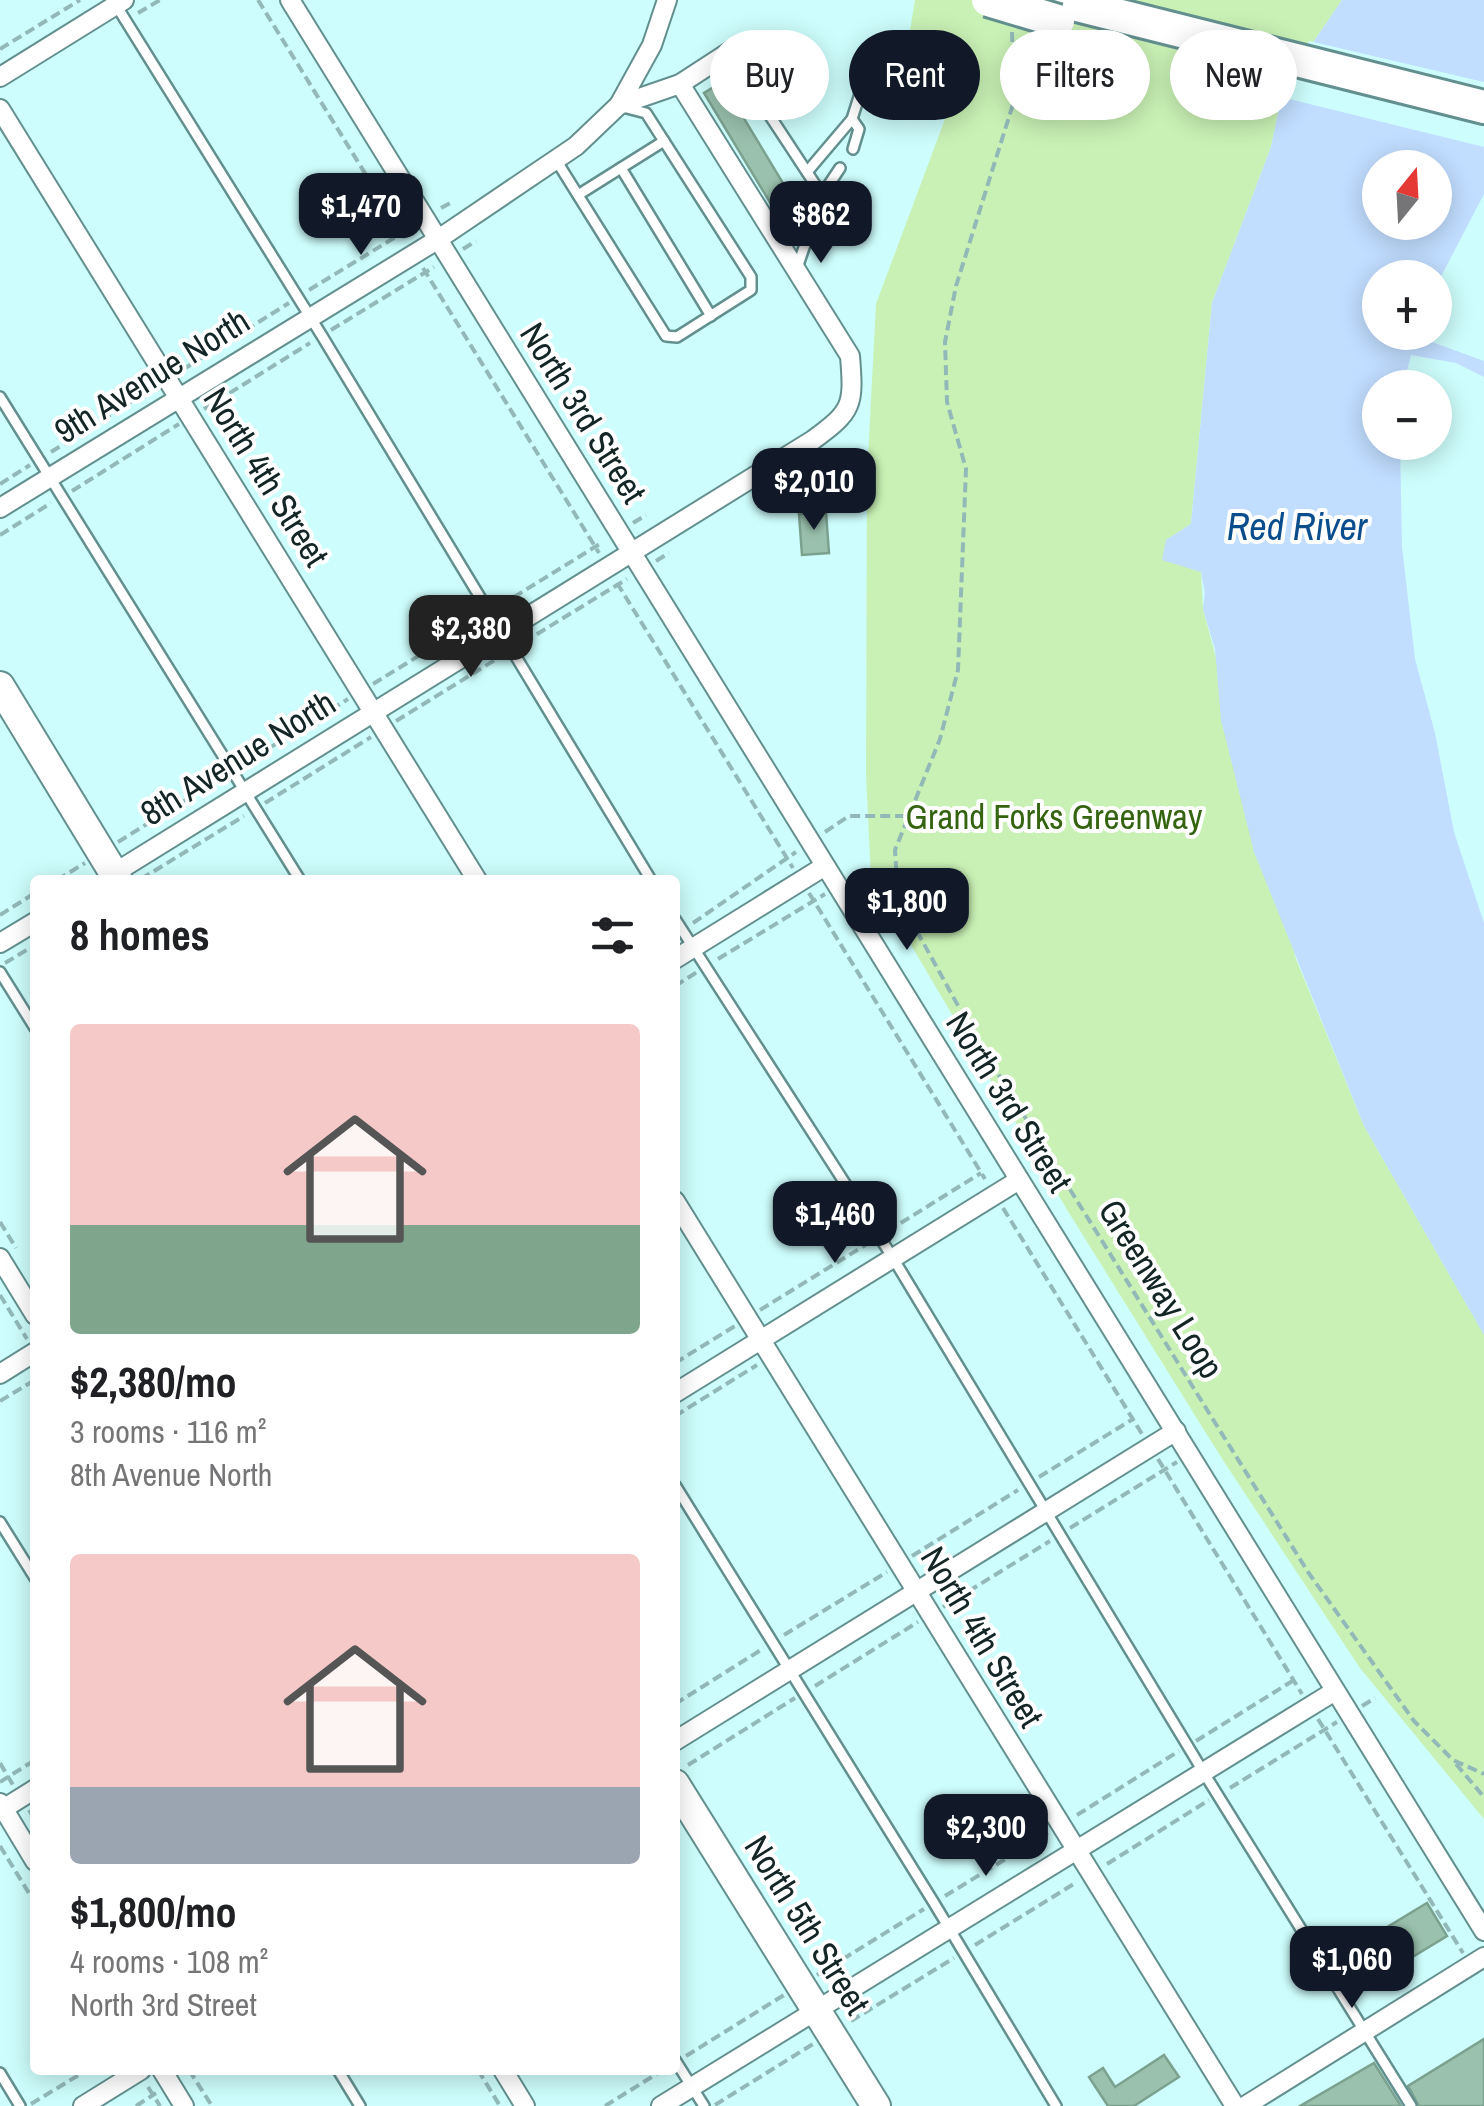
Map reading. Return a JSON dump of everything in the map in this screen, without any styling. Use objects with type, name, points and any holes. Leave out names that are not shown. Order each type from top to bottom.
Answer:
[{"type":"highway","points":[[1000,11],[1056,13],[1158,37],[1422,102],[1484,128]]},
{"type":"highway","points":[[1422,102],[1484,107]]},
{"type":"main road","points":[[0,686],[117,875]]},
{"type":"main road","name":"North 5th Street","points":[[680,1792],[876,2106]]},
{"type":"street","name":"North 3rd Street","points":[[290,0],[1484,1932]]},
{"type":"street","points":[[619,106],[652,44],[667,0]]},
{"type":"street","points":[[0,77],[120,3]]},
{"type":"street","name":"9th Avenue North","points":[[0,508],[437,240],[556,160],[594,132],[619,106],[680,84],[710,64]]},
{"type":"street","name":"8th Avenue North","points":[[124,875],[251,800],[373,712],[844,418],[853,390],[850,356],[680,84]]},
{"type":"street","name":"North 4th Street","points":[[0,109],[474,875]]},
{"type":"street","points":[[680,956],[825,866]]},
{"type":"street","points":[[0,943],[30,925]]},
{"type":"street","points":[[680,1390],[1019,1180]]},
{"type":"street","name":"North 4th Street","points":[[680,1209],[1235,2106]]},
{"type":"street","points":[[0,1258],[30,1307]]},
{"type":"street","points":[[0,1374],[30,1355]]},
{"type":"street","points":[[680,1738],[1176,1431]]},
{"type":"street","points":[[661,2106],[823,2022],[950,1929],[1335,1691]]},
{"type":"street","points":[[30,1792],[1,1808],[30,1853]]},
{"type":"street","points":[[1245,2106],[1477,1961]]},
{"type":"street","points":[[83,2106],[133,2075]]},
{"type":"street","points":[[165,2075],[184,2106]]},
{"type":"street","points":[[506,2075],[525,2106]]},
{"type":"lane","points":[[120,3],[649,875]]},
{"type":"lane","points":[[556,160],[666,336],[677,337],[752,290],[751,277],[646,113],[619,106]]},
{"type":"lane","points":[[776,120],[822,195]]},
{"type":"lane","points":[[807,172],[851,120]]},
{"type":"lane","points":[[853,120],[859,129],[853,149]]},
{"type":"lane","points":[[578,195],[664,141]]},
{"type":"lane","points":[[621,168],[711,316]]},
{"type":"lane","points":[[796,270],[822,195],[840,168]]},
{"type":"lane","points":[[0,397],[297,875]]},
{"type":"lane","points":[[680,927],[893,1258],[1411,2106]]},
{"type":"lane","points":[[0,969],[30,1020]]},
{"type":"lane","points":[[680,1492],[1056,2106]]},
{"type":"lane","points":[[0,1522],[30,1570]]},
{"type":"lane","points":[[680,2068],[704,2106]]},
{"type":"lane","points":[[0,2073],[20,2106]]},
{"type":"lane","points":[[341,2075],[360,2106]]},
{"type":"path","points":[[0,50],[80,0]]},
{"type":"path","points":[[258,0],[608,567]]},
{"type":"path","name":"Greenway Loop","points":[[1008,120],[956,286],[944,342],[947,402],[966,469],[958,670],[940,739],[895,850],[898,897],[978,1040],[1308,1572],[1414,1721],[1453,1760],[1484,1774]]},
{"type":"path","points":[[0,484],[452,202]]},
{"type":"path","points":[[0,535],[476,240]]},
{"type":"path","points":[[124,875],[251,800],[384,729],[669,553]]},
{"type":"path","points":[[618,584],[1324,1729],[1477,1961]]},
{"type":"path","points":[[682,930],[848,816],[910,816]]},
{"type":"path","points":[[680,983],[863,870]]},
{"type":"path","points":[[0,915],[30,896]]},
{"type":"path","points":[[0,969],[30,948]]},
{"type":"path","points":[[680,1360],[982,1173]]},
{"type":"path","points":[[0,1295],[30,1344]]},
{"type":"path","points":[[0,1402],[30,1383]]},
{"type":"path","points":[[680,2059],[1294,1680]]},
{"type":"path","points":[[714,2106],[823,2022],[964,1952],[1375,1698]]},
{"type":"path","points":[[1453,1760],[1484,1797]]},
{"type":"path","points":[[0,1782],[30,1763]]},
{"type":"path","points":[[0,1846],[30,1895]]},
{"type":"path","points":[[29,2106],[79,2075]]},
{"type":"path","points":[[142,2075],[160,2106]]},
{"type":"path","points":[[193,2075],[212,2106]]},
{"type":"path","points":[[481,2075],[500,2106]]},
{"type":"path","points":[[605,2106],[655,2075]]},
{"type":"green space","name":"Grand Forks Greenway","points":[[915,0],[1342,0],[1297,66],[1297,30],[1170,30],[1170,120],[1277,120],[1271,147],[1212,303],[1191,524],[1166,540],[1201,572],[1203,609],[1296,959],[1364,1126],[1484,1329],[1484,1819],[1360,1668],[1219,1454],[1066,1208],[871,877],[866,775],[867,477],[876,304],[945,120],[980,120],[980,30],[910,30]]},
{"type":"water","name":"Red River","points":[[1342,0],[1484,0],[1484,194],[1450,260],[1362,260],[1362,350],[1452,349],[1484,361],[1484,377],[1456,363],[1411,355],[1407,370],[1362,370],[1362,460],[1400,460],[1402,547],[1415,659],[1435,733],[1454,832],[1484,923],[1484,1335],[1364,1126],[1254,852],[1221,720],[1215,649],[1203,609],[1201,572],[1162,560],[1166,540],[1191,524],[1212,303],[1271,147],[1277,120],[1297,120],[1297,66]]},
{"type":"pier","points":[[1309,41],[1484,82],[1484,147],[1297,101],[1297,58]]},
{"type":"building","points":[[720,120],[745,120],[798,208],[780,219]]},
{"type":"building","points":[[826,512],[829,553],[802,555],[799,514]]},
{"type":"building","points":[[1427,1903],[1447,1936],[1376,1979],[1356,1946]]},
{"type":"building","points":[[1484,2039],[1484,2106],[1419,2106],[1408,2086]]},
{"type":"building","points":[[1164,2055],[1179,2077],[1134,2106],[1108,2106],[1089,2077],[1103,2068],[1115,2087]]},
{"type":"building","points":[[1374,2063],[1401,2106],[1300,2106]]}]
